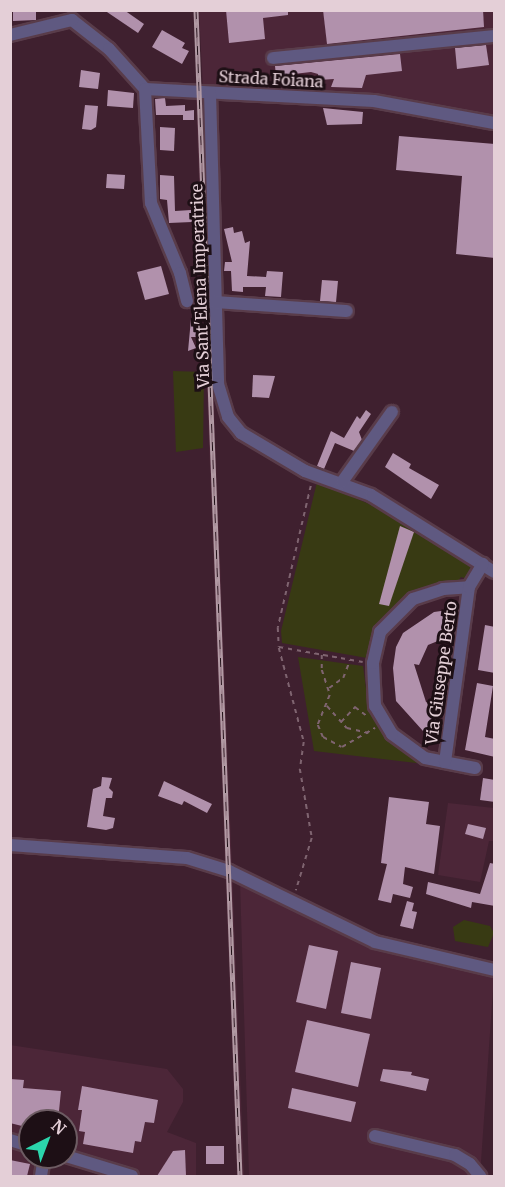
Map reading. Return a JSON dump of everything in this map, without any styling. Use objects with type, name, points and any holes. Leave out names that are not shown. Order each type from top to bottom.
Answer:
[{"type":"street","points":[[10,35],[72,15],[109,49],[145,89],[151,203],[180,273],[187,302]]},
{"type":"street","points":[[273,58],[495,36]]},
{"type":"street","name":"Strada Foiana","points":[[145,89],[374,101],[495,123]]},
{"type":"street","name":"Via Sant'Elena Imperatrice","points":[[210,93],[218,384],[228,417],[241,433],[314,475],[342,482],[495,572]]},
{"type":"street","points":[[214,302],[347,311]]},
{"type":"street","points":[[342,482],[393,412]]},
{"type":"street","name":"Via Giuseppe Berto","points":[[445,762],[469,587],[483,564]]},
{"type":"street","name":"Via Giuseppe Berto","points":[[469,587],[442,589],[413,599],[380,632],[373,663],[375,705],[381,722],[392,734],[425,758],[476,768]]},
{"type":"street","points":[[10,845],[187,858],[229,871],[375,942],[495,970]]},
{"type":"street","points":[[375,1136],[455,1155],[470,1164],[480,1176]]},
{"type":"street","points":[[78,1160],[132,1176]]},
{"type":"path","points":[[293,902],[312,838],[300,769],[304,742],[279,647],[278,628],[314,475]]},
{"type":"path","points":[[279,647],[373,663]]},
{"type":"path","points":[[322,654],[330,695],[318,726],[323,737],[342,747],[369,734],[381,722],[359,707],[341,722]]},
{"type":"path","points":[[327,689],[343,678],[350,659]]},
{"type":"path","points":[[327,705],[341,722],[369,734]]},
{"type":"shaded area","points":[[199,11],[494,11],[494,115],[376,96],[203,89]]},
{"type":"shaded area","points":[[196,100],[202,100],[244,1176],[237,1176]]},
{"type":"shaded area","points":[[448,803],[494,808],[494,841],[489,841],[480,882],[438,875]]},
{"type":"shaded area","points":[[240,882],[356,938],[494,975],[480,1176],[249,1176]]},
{"type":"shaded area","points":[[10,1045],[167,1069],[183,1089],[183,1102],[167,1132],[196,1143],[196,1176],[132,1176],[130,1172],[78,1164],[78,1109],[18,1109],[18,1169],[44,1169],[44,1176],[11,1176]]},
{"type":"green space","points":[[173,371],[204,372],[203,448],[176,452]]},
{"type":"green space","points":[[317,482],[388,512],[477,566],[470,580],[461,577],[456,584],[441,586],[376,628],[367,658],[282,643],[281,631]]},
{"type":"green space","points":[[298,657],[363,666],[368,703],[392,741],[425,764],[314,751]]},
{"type":"green space","points":[[464,920],[490,926],[494,933],[488,947],[455,941],[453,927]]},
{"type":"building","points":[[104,10],[124,10],[144,24],[138,33]]},
{"type":"building","points":[[226,10],[288,10],[288,15],[263,18],[265,39],[229,43]]},
{"type":"building","points":[[323,10],[483,10],[484,27],[327,44]]},
{"type":"building","points":[[36,11],[36,20],[13,21],[13,12]]},
{"type":"building","points":[[162,30],[185,43],[182,48],[189,51],[182,64],[152,47]]},
{"type":"building","points":[[486,45],[489,65],[457,69],[455,48]]},
{"type":"building","points":[[400,54],[402,71],[366,75],[362,88],[331,87],[334,79],[319,80],[318,74],[311,72],[276,76],[275,66]]},
{"type":"building","points":[[81,70],[100,73],[98,89],[79,87]]},
{"type":"building","points":[[108,90],[134,93],[133,108],[107,106]]},
{"type":"building","points":[[165,98],[166,106],[185,105],[185,111],[194,110],[194,120],[183,120],[183,115],[156,115],[155,99]]},
{"type":"building","points":[[85,105],[98,106],[96,127],[91,130],[82,129]]},
{"type":"building","points":[[323,108],[363,112],[362,124],[327,125]]},
{"type":"building","points":[[160,127],[175,128],[174,151],[160,150]]},
{"type":"building","points":[[399,136],[495,144],[495,258],[456,254],[462,176],[396,170]]},
{"type":"building","points":[[107,174],[125,175],[124,189],[106,188]]},
{"type":"building","points":[[160,175],[174,176],[175,211],[191,210],[192,222],[169,223],[167,200],[160,199]]},
{"type":"building","points":[[233,227],[234,233],[242,231],[245,243],[250,241],[247,276],[266,277],[267,271],[283,272],[281,297],[265,296],[266,287],[243,287],[243,292],[232,291],[231,271],[224,271],[225,262],[232,262],[224,229]]},
{"type":"building","points":[[161,266],[169,294],[145,300],[137,272]]},
{"type":"building","points":[[322,280],[338,281],[336,302],[320,301]]},
{"type":"building","points":[[191,319],[198,319],[199,331],[198,337],[191,337],[196,348],[188,351]]},
{"type":"building","points":[[253,375],[275,376],[269,398],[252,397]]},
{"type":"building","points":[[366,410],[371,414],[359,432],[362,440],[354,451],[335,443],[324,469],[317,466],[331,431],[344,438],[357,416],[360,419]]},
{"type":"building","points":[[393,453],[411,464],[409,468],[439,485],[431,499],[385,467]]},
{"type":"building","points":[[400,526],[414,532],[389,606],[379,604]]},
{"type":"building","points":[[448,610],[450,636],[428,645],[419,665],[414,664],[426,702],[442,710],[436,735],[423,731],[396,701],[393,668],[396,647],[403,633],[434,612]]},
{"type":"building","points":[[485,625],[495,627],[495,673],[478,670]]},
{"type":"building","points":[[477,683],[493,686],[485,737],[495,739],[495,757],[465,750]]},
{"type":"building","points":[[102,777],[112,778],[109,788],[113,792],[112,798],[106,798],[103,816],[115,818],[113,828],[106,830],[87,827],[93,789],[101,786]]},
{"type":"building","points":[[483,778],[495,780],[495,802],[480,800]]},
{"type":"building","points":[[164,781],[212,804],[207,813],[184,801],[182,805],[158,796]]},
{"type":"building","points":[[389,797],[429,802],[426,824],[440,826],[434,874],[405,867],[403,884],[413,887],[410,898],[393,894],[391,903],[378,900],[387,864],[381,863]]},
{"type":"building","points":[[468,824],[486,828],[483,839],[465,834]]},
{"type":"building","points":[[490,863],[495,864],[495,906],[472,902],[471,908],[426,894],[428,882],[480,894]]},
{"type":"building","points":[[407,901],[414,903],[412,911],[417,912],[413,929],[400,926]]},
{"type":"building","points":[[309,945],[338,951],[326,1009],[296,1002]]},
{"type":"building","points":[[351,962],[381,968],[371,1019],[341,1013]]},
{"type":"building","points":[[307,1020],[370,1034],[358,1087],[295,1072]]},
{"type":"building","points":[[383,1069],[412,1072],[411,1075],[429,1079],[426,1091],[380,1081]]},
{"type":"building","points":[[10,1079],[24,1080],[23,1088],[61,1091],[59,1109],[18,1109],[18,1125],[10,1123]]},
{"type":"building","points":[[82,1086],[158,1100],[154,1123],[145,1122],[141,1142],[135,1141],[133,1153],[83,1144],[85,1132],[79,1131],[82,1110],[78,1110]]},
{"type":"building","points":[[292,1088],[356,1102],[351,1122],[288,1108]]},
{"type":"building","points":[[206,1146],[224,1146],[224,1164],[206,1164]]},
{"type":"building","points":[[185,1150],[186,1176],[157,1176],[173,1151]]},
{"type":"building","points":[[10,1160],[18,1162],[18,1169],[29,1169],[27,1176],[10,1176]]},
{"type":"railway","points":[[196,10],[240,1176]]}]
